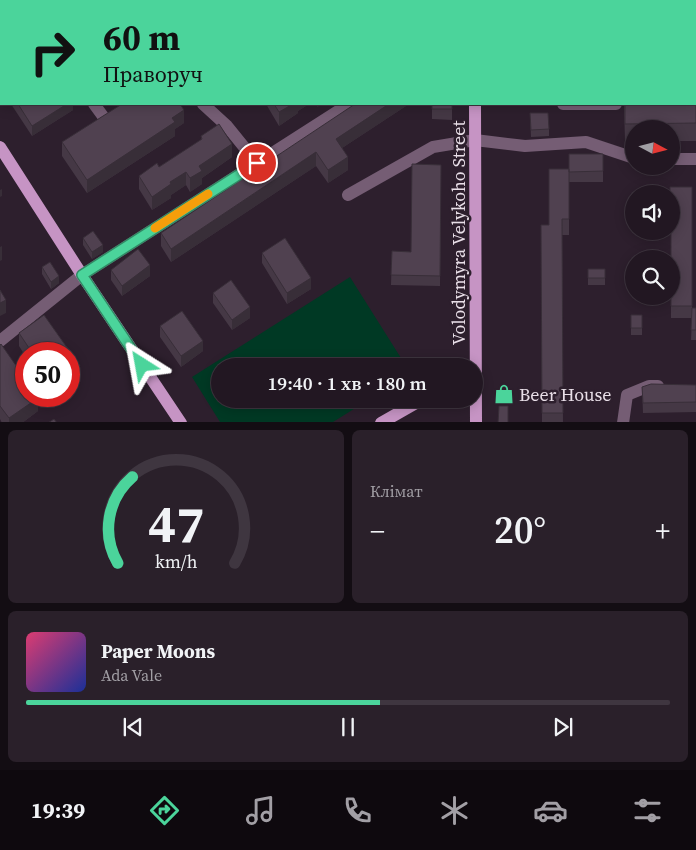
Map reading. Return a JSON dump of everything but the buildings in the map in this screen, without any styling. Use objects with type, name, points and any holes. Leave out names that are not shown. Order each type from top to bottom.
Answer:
[{"type":"main road","name":"Volodymyra Velykoho Street","points":[[475,105],[475,358]]},
{"type":"main road","points":[[0,147],[82,275],[181,422]]},
{"type":"main road","points":[[381,422],[407,408]]},
{"type":"main road","name":"Volodymyra Velykoho Street","points":[[476,408],[476,422]]},
{"type":"lane","points":[[95,105],[105,119]]},
{"type":"lane","points":[[204,105],[227,126],[257,163]]},
{"type":"lane","points":[[0,341],[82,275],[347,105]]},
{"type":"lane","points":[[348,195],[433,147],[475,140],[525,146],[586,142],[625,155]]},
{"type":"lane","points":[[680,159],[696,159]]},
{"type":"lane","points":[[623,422],[627,395],[648,386],[668,386]]},
{"type":"green space","points":[[350,277],[401,358],[222,358]]},
{"type":"green space","points":[[211,365],[211,408],[192,377]]},
{"type":"green space","points":[[211,408],[356,408],[333,422],[220,422]]},
{"type":"slow traffic","points":[[155,228],[208,194]]},
{"type":"place","name":"Beer House","points":[[504,394]]},
{"type":"route","points":[[142,365],[82,275],[257,163]]}]
